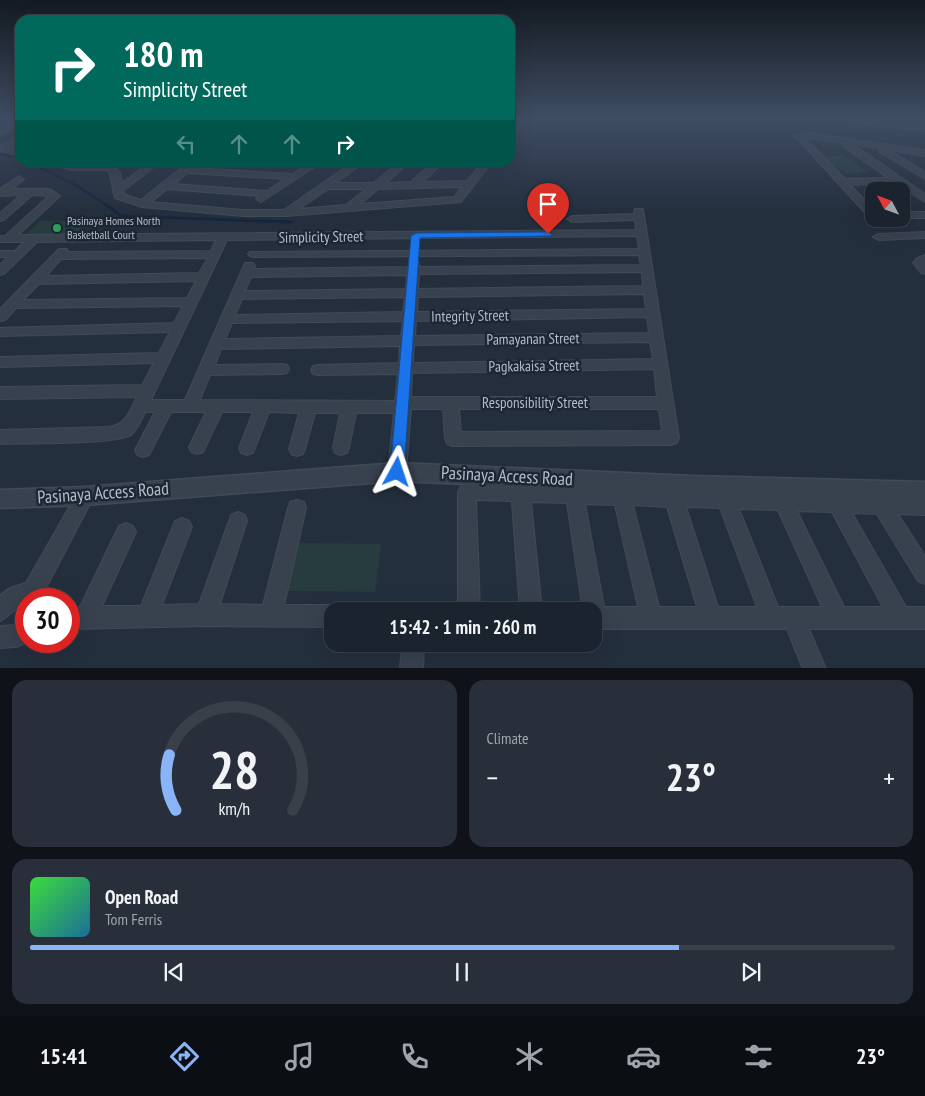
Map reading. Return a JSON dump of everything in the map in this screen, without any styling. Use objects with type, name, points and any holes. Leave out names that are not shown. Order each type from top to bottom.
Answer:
[{"type":"street","points":[[811,149],[865,207]]},
{"type":"street","points":[[854,149],[923,198]]},
{"type":"street","points":[[882,149],[925,176]]},
{"type":"street","points":[[892,149],[924,154]]},
{"type":"street","points":[[114,167],[119,196],[142,204],[242,213],[286,213],[457,200],[484,167]]},
{"type":"street","points":[[117,191],[149,167]]},
{"type":"street","points":[[142,204],[189,167]]},
{"type":"street","points":[[242,213],[310,167]]},
{"type":"street","points":[[286,213],[353,167]]},
{"type":"street","points":[[349,208],[398,167]]},
{"type":"street","points":[[415,184],[434,167]]},
{"type":"street","points":[[185,170],[294,177]]},
{"type":"street","points":[[1,193],[19,179]]},
{"type":"street","points":[[842,182],[898,180]]},
{"type":"street","points":[[327,186],[471,184]]},
{"type":"street","points":[[166,186],[268,194]]},
{"type":"street","points":[[0,218],[30,192]]},
{"type":"street","points":[[1,193],[53,193],[54,197],[4,239]]},
{"type":"street","points":[[910,197],[923,198]]},
{"type":"street","points":[[857,198],[865,198]]},
{"type":"street","points":[[451,403],[453,438],[672,438],[640,214],[572,218]]},
{"type":"street","points":[[910,215],[925,215]]},
{"type":"street","points":[[885,228],[893,236]]},
{"type":"street","name":"Simplicity Street","points":[[4,239],[74,240],[642,233]]},
{"type":"street","points":[[879,236],[925,234]]},
{"type":"street","points":[[397,472],[404,405],[416,236]]},
{"type":"street","points":[[190,406],[261,237]]},
{"type":"street","points":[[0,437],[109,434],[124,431],[134,422],[163,358],[223,238]]},
{"type":"street","points":[[0,271],[34,239]]},
{"type":"street","points":[[0,318],[74,240]]},
{"type":"street","points":[[254,254],[645,252]]},
{"type":"street","points":[[0,254],[18,254]]},
{"type":"street","points":[[58,256],[215,254]]},
{"type":"street","points":[[925,259],[920,261],[925,270]]},
{"type":"street","points":[[246,273],[647,268]]},
{"type":"street","points":[[35,280],[204,277]]},
{"type":"street","points":[[237,295],[650,290]]},
{"type":"street","points":[[14,304],[192,302]]},
{"type":"street","name":"Integrity Street","points":[[227,320],[654,313]]},
{"type":"street","points":[[0,332],[180,327]]},
{"type":"street","name":"Pamayanan Street","points":[[217,344],[657,337]]},
{"type":"street","points":[[0,362],[163,358]]},
{"type":"street","name":"Pagkakaisa Street","points":[[318,370],[661,364]]},
{"type":"street","points":[[205,370],[282,369]]},
{"type":"street","points":[[0,393],[148,391]]},
{"type":"street","name":"Responsibility Street","points":[[141,406],[350,406],[451,403],[667,404]]},
{"type":"street","points":[[143,450],[166,406]]},
{"type":"street","points":[[197,447],[217,406]]},
{"type":"street","points":[[247,448],[264,406]]},
{"type":"street","points":[[297,449],[309,406]]},
{"type":"street","points":[[341,448],[350,406]]},
{"type":"street","name":"Pasinaya Access Road","points":[[0,499],[85,496],[397,472],[693,485],[925,491]]},
{"type":"street","points":[[469,602],[467,492],[925,507]]},
{"type":"street","points":[[521,494],[530,602]]},
{"type":"street","points":[[41,588],[85,496]]},
{"type":"street","points":[[575,496],[592,602]]},
{"type":"street","points":[[622,497],[651,618]]},
{"type":"street","points":[[674,499],[711,618]]},
{"type":"street","points":[[726,500],[772,618]]},
{"type":"street","points":[[783,502],[838,618]]},
{"type":"street","points":[[837,504],[900,618]]},
{"type":"street","points":[[882,506],[925,574]]},
{"type":"street","points":[[271,615],[297,508]]},
{"type":"street","points":[[206,615],[238,521]]},
{"type":"street","points":[[147,617],[182,527]]},
{"type":"street","points":[[80,613],[126,532]]},
{"type":"street","points":[[0,610],[15,598]]},
{"type":"street","points":[[80,618],[206,615],[324,616]]},
{"type":"street","points":[[602,618],[925,618]]},
{"type":"street","points":[[794,618],[815,668]]},
{"type":"street","points":[[411,668],[412,652]]},
{"type":"green space","points":[[843,155],[868,172],[846,174],[822,157]]},
{"type":"green space","name":"Pasinaya Homes North Basketball Court","points":[[40,221],[89,221],[76,234],[25,235]]},
{"type":"green space","points":[[299,543],[381,544],[375,592],[287,591]]},
{"type":"waterway","points":[[0,153],[15,158]]},
{"type":"waterway","points":[[39,167],[77,186],[108,206]]},
{"type":"waterway","points":[[106,205],[121,216],[291,222]]},
{"type":"place","name":"Pasinaya Homes North Basketball Court","points":[[57,228]]},
{"type":"route","points":[[397,472],[416,236],[548,234]]}]
